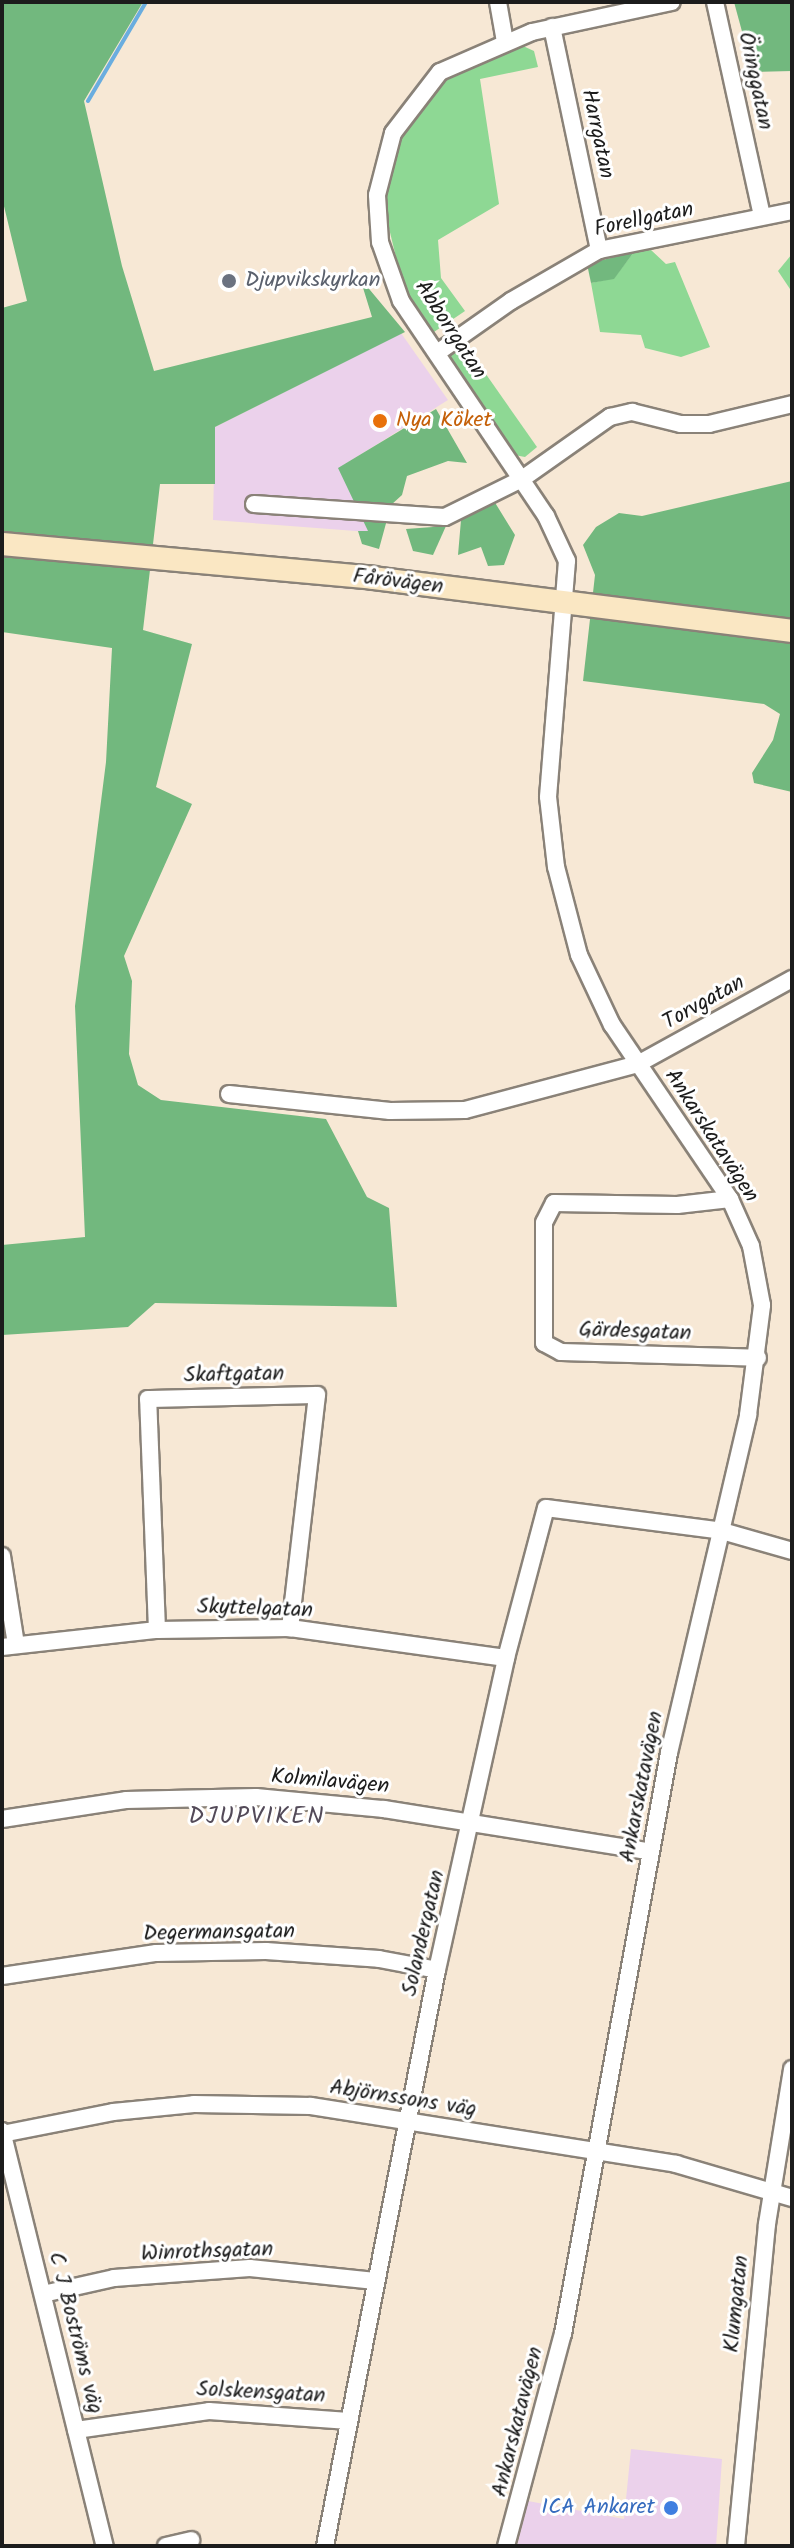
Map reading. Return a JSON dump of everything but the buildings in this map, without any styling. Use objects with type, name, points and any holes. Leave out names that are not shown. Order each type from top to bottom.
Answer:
[{"type":"street","points":[[498,2],[505,41]]},
{"type":"street","name":"Abborrgatan","points":[[566,602],[567,561],[522,479],[401,301],[380,242],[377,195],[385,151],[410,105],[440,72],[505,41],[634,6],[672,2]]},
{"type":"street","name":"Öringgatan","points":[[715,2],[762,216]]},
{"type":"street","name":"Harrgatan","points":[[552,27],[599,250]]},
{"type":"street","name":"Forellgatan","points":[[437,353],[524,293],[599,250],[792,211]]},
{"type":"street","points":[[254,504],[445,517],[522,479],[610,417],[632,412],[681,424],[709,424],[792,404]]},
{"type":"street","name":"Fårövägen","points":[[2,544],[566,602],[792,631]]},
{"type":"street","name":"Ankarskatavägen","points":[[506,2546],[563,2334],[651,1852],[758,1358],[762,1305],[751,1246],[730,1199],[612,1025],[579,955],[556,867],[548,797],[566,602]]},
{"type":"street","name":"Torvgatan","points":[[638,1064],[792,979]]},
{"type":"street","name":"Ankarskatavägen","points":[[229,1094],[390,1111],[465,1110],[638,1064]]},
{"type":"street","name":"Gärdesgatan","points":[[730,1199],[677,1205],[554,1203],[544,1223],[544,1343],[561,1352],[758,1358]]},
{"type":"street","name":"Skaftgatan","points":[[157,1630],[148,1399],[317,1395],[290,1628]]},
{"type":"street","name":"Solandergatan","points":[[325,2546],[437,1970],[506,1658],[546,1508],[722,1531]]},
{"type":"street","points":[[722,1531],[792,1551]]},
{"type":"street","points":[[2,1556],[9,1645]]},
{"type":"street","name":"Skyttelgatan","points":[[9,1645],[157,1630],[290,1628],[506,1658]]},
{"type":"street","name":"Kolmilavägen","points":[[2,1819],[126,1800],[256,1797],[472,1821],[651,1852]]},
{"type":"street","name":"Degermansgatan","points":[[2,1976],[156,1953],[266,1951],[379,1959],[437,1970]]},
{"type":"street","name":"Klumgatan","points":[[736,2546],[772,2192],[792,2069]]},
{"type":"street","name":"Abjörnssons väg","points":[[2,2133],[113,2112],[194,2104],[311,2106],[676,2164],[792,2198]]},
{"type":"street","name":"C J Boströms väg","points":[[2,2133],[105,2546]]},
{"type":"street","name":"Winrothsgatan","points":[[43,2294],[114,2278],[250,2268],[375,2281]]},
{"type":"street","name":"Solskensgatan","points":[[76,2430],[209,2411],[349,2421]]},
{"type":"street","points":[[166,2546],[191,2540]]},
{"type":"shaded area","points":[[401,333],[448,400],[339,468],[369,532],[213,520],[215,427]]},
{"type":"shaded area","points":[[631,2449],[722,2459],[716,2546],[517,2546],[528,2501],[624,2519]]},
{"type":"green space","points":[[2,2],[143,2],[84,101],[122,266],[154,371],[372,317],[360,278],[405,332],[215,427],[215,484],[160,484],[143,630],[192,644],[156,787],[192,804],[124,956],[132,981],[129,1054],[138,1085],[161,1100],[326,1119],[367,1197],[389,1208],[397,1307],[155,1303],[128,1327],[2,1335],[2,1245],[85,1237],[75,1006],[106,762],[112,648],[2,632],[2,308],[27,301],[2,198]]},
{"type":"green space","points":[[734,2],[792,2],[792,71],[753,72]]},
{"type":"green space","points":[[523,46],[534,51],[538,67],[480,79],[499,204],[438,240],[441,278],[465,311],[431,334],[407,303],[382,199],[393,151],[418,108],[442,82],[477,62]]},
{"type":"green space","points":[[651,250],[666,264],[675,262],[710,347],[681,357],[645,348],[641,335],[600,332],[591,283],[614,278],[634,252]]},
{"type":"green space","points":[[634,252],[614,279],[591,283],[587,264]]},
{"type":"green space","points":[[792,254],[792,292],[778,271]]},
{"type":"green space","points":[[462,340],[537,447],[525,457],[509,454],[444,358]]},
{"type":"green space","points":[[436,409],[467,463],[448,461],[407,476],[402,495],[391,505],[379,549],[362,544],[358,531],[368,531],[338,468]]},
{"type":"green space","points":[[792,481],[792,792],[754,783],[752,773],[773,740],[780,714],[764,704],[583,681],[595,575],[583,545],[596,527],[619,513],[642,516]]},
{"type":"green space","points":[[494,501],[515,535],[504,565],[488,566],[481,547],[458,555],[461,520]]},
{"type":"green space","points":[[446,526],[433,555],[413,551],[406,529]]},
{"type":"waterway","points":[[88,101],[146,2]]},
{"type":"place","name":"Djupvikskyrkan","points":[[229,281]]},
{"type":"place","name":"Nya Köket","points":[[380,421]]},
{"type":"place","name":"ICA Ankaret","points":[[671,2508]]},
{"type":"district","name":"DJUPVIKEN","points":[[257,1817]]}]
